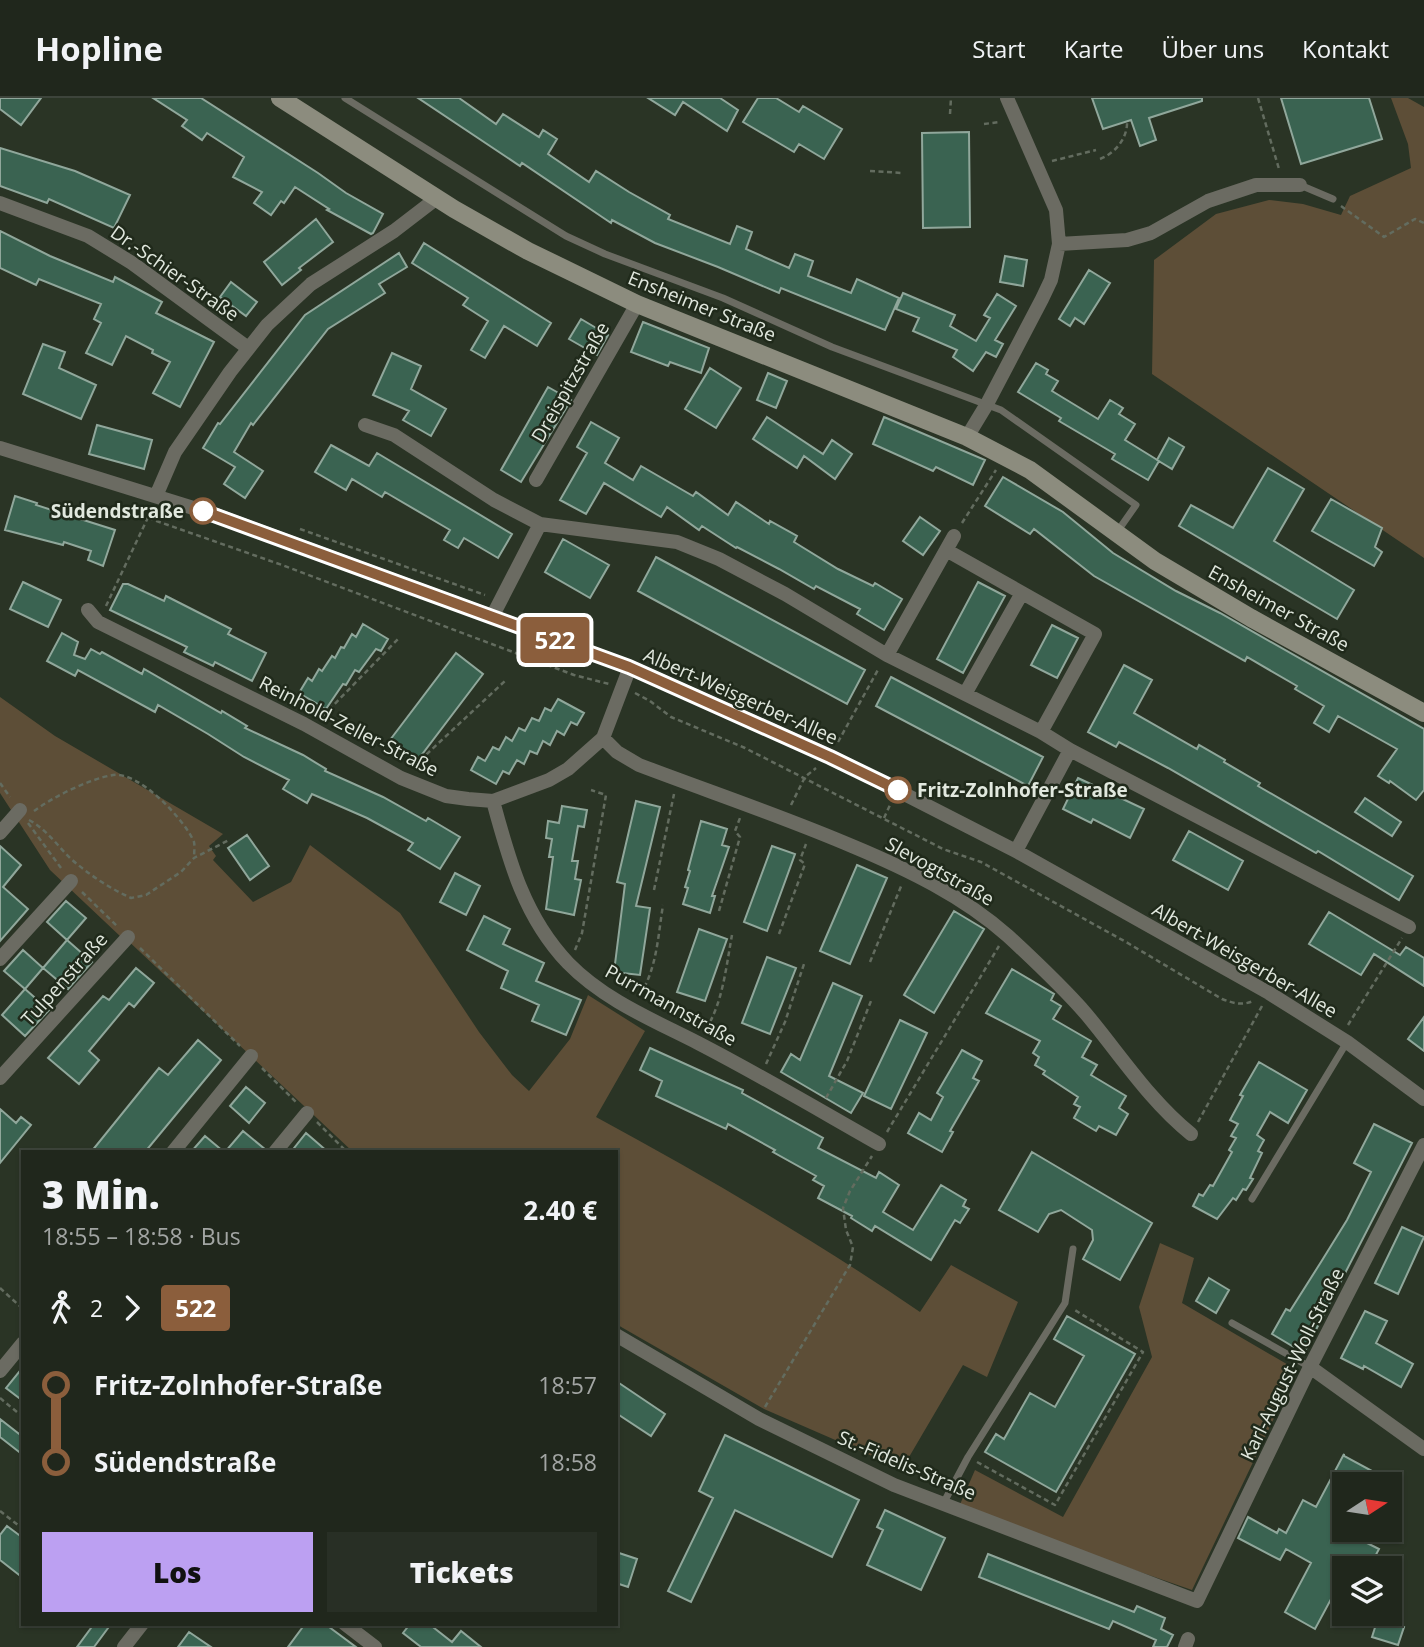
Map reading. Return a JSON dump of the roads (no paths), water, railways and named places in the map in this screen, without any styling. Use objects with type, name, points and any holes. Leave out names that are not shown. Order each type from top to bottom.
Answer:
[{"type":"main road","name":"Ensheimer Straße","points":[[281,98],[438,198],[528,251],[637,304],[968,437],[1005,455],[1030,470],[1155,561],[1424,713]]},
{"type":"street","points":[[968,437],[1042,299],[1054,270],[1059,244],[1058,216],[1007,98]]},
{"type":"street","points":[[1059,244],[1127,240],[1151,233],[1208,201],[1256,185],[1300,185]]},
{"type":"street","points":[[156,496],[175,452],[248,348],[285,306],[311,284],[411,220],[438,198]]},
{"type":"street","name":"Dr.-Schier-Straße","points":[[0,203],[88,236],[132,263],[248,348]]},
{"type":"street","name":"Dreispitzstraße","points":[[537,480],[637,304]]},
{"type":"street","points":[[365,425],[394,435],[495,500],[540,524],[677,542],[719,559],[785,594],[887,655],[1041,732],[1070,750],[1409,927]]},
{"type":"street","name":"Albert-Weisgerber-Allee","points":[[0,448],[219,516],[629,667],[830,757],[1016,851],[1269,993],[1343,1040],[1424,1099]]},
{"type":"street","points":[[492,617],[540,524]]},
{"type":"street","points":[[887,655],[954,536]]},
{"type":"street","points":[[946,550],[1095,634],[1041,732]]},
{"type":"street","points":[[965,694],[1022,593]]},
{"type":"street","name":"Reinhold-Zeller-Straße","points":[[88,610],[98,622],[311,728],[401,778],[446,796],[493,801],[549,780],[568,769],[603,738],[629,667]]},
{"type":"street","name":"Slevogtstraße","points":[[603,738],[627,760],[811,829],[908,871],[973,909],[1006,934],[1071,997],[1167,1115],[1191,1134]]},
{"type":"street","points":[[1016,851],[1070,750]]},
{"type":"street","name":"Purrmannstraße","points":[[493,801],[511,866],[530,910],[567,962],[593,986],[632,1010],[759,1076],[879,1144]]},
{"type":"street","points":[[0,833],[22,814]]},
{"type":"street","points":[[0,959],[71,881]]},
{"type":"street","name":"Tulpenstraße","points":[[0,1078],[128,937]]},
{"type":"street","points":[[175,1150],[251,1056]]},
{"type":"street","points":[[277,1150],[307,1113]]},
{"type":"street","name":"Karl-August-Woll-Straße","points":[[1197,1601],[1310,1367],[1424,1145]]},
{"type":"street","name":"St.-Fidelis-Straße","points":[[618,1336],[759,1419],[894,1485],[1197,1601]]},
{"type":"street","points":[[0,1371],[21,1345]]},
{"type":"street","points":[[1310,1367],[1424,1449]]},
{"type":"street","points":[[124,1647],[140,1626]]},
{"type":"street","points":[[348,1626],[375,1647]]},
{"type":"lane","points":[[345,98],[566,236],[605,254],[723,298],[832,347],[1001,410],[1136,505],[1117,533]]},
{"type":"lane","points":[[1300,185],[1333,200]]},
{"type":"lane","name":"Albert-Weisgerber-Allee","points":[[1252,1199],[1343,1040]]},
{"type":"lane","points":[[943,1504],[968,1457],[1065,1303],[1073,1249]]},
{"type":"lane","points":[[1232,1323],[1310,1367]]},
{"type":"place","name":"Südendstraße","points":[[203,511]]},
{"type":"place","name":"Fritz-Zolnhofer-Straße","points":[[898,790]]}]
